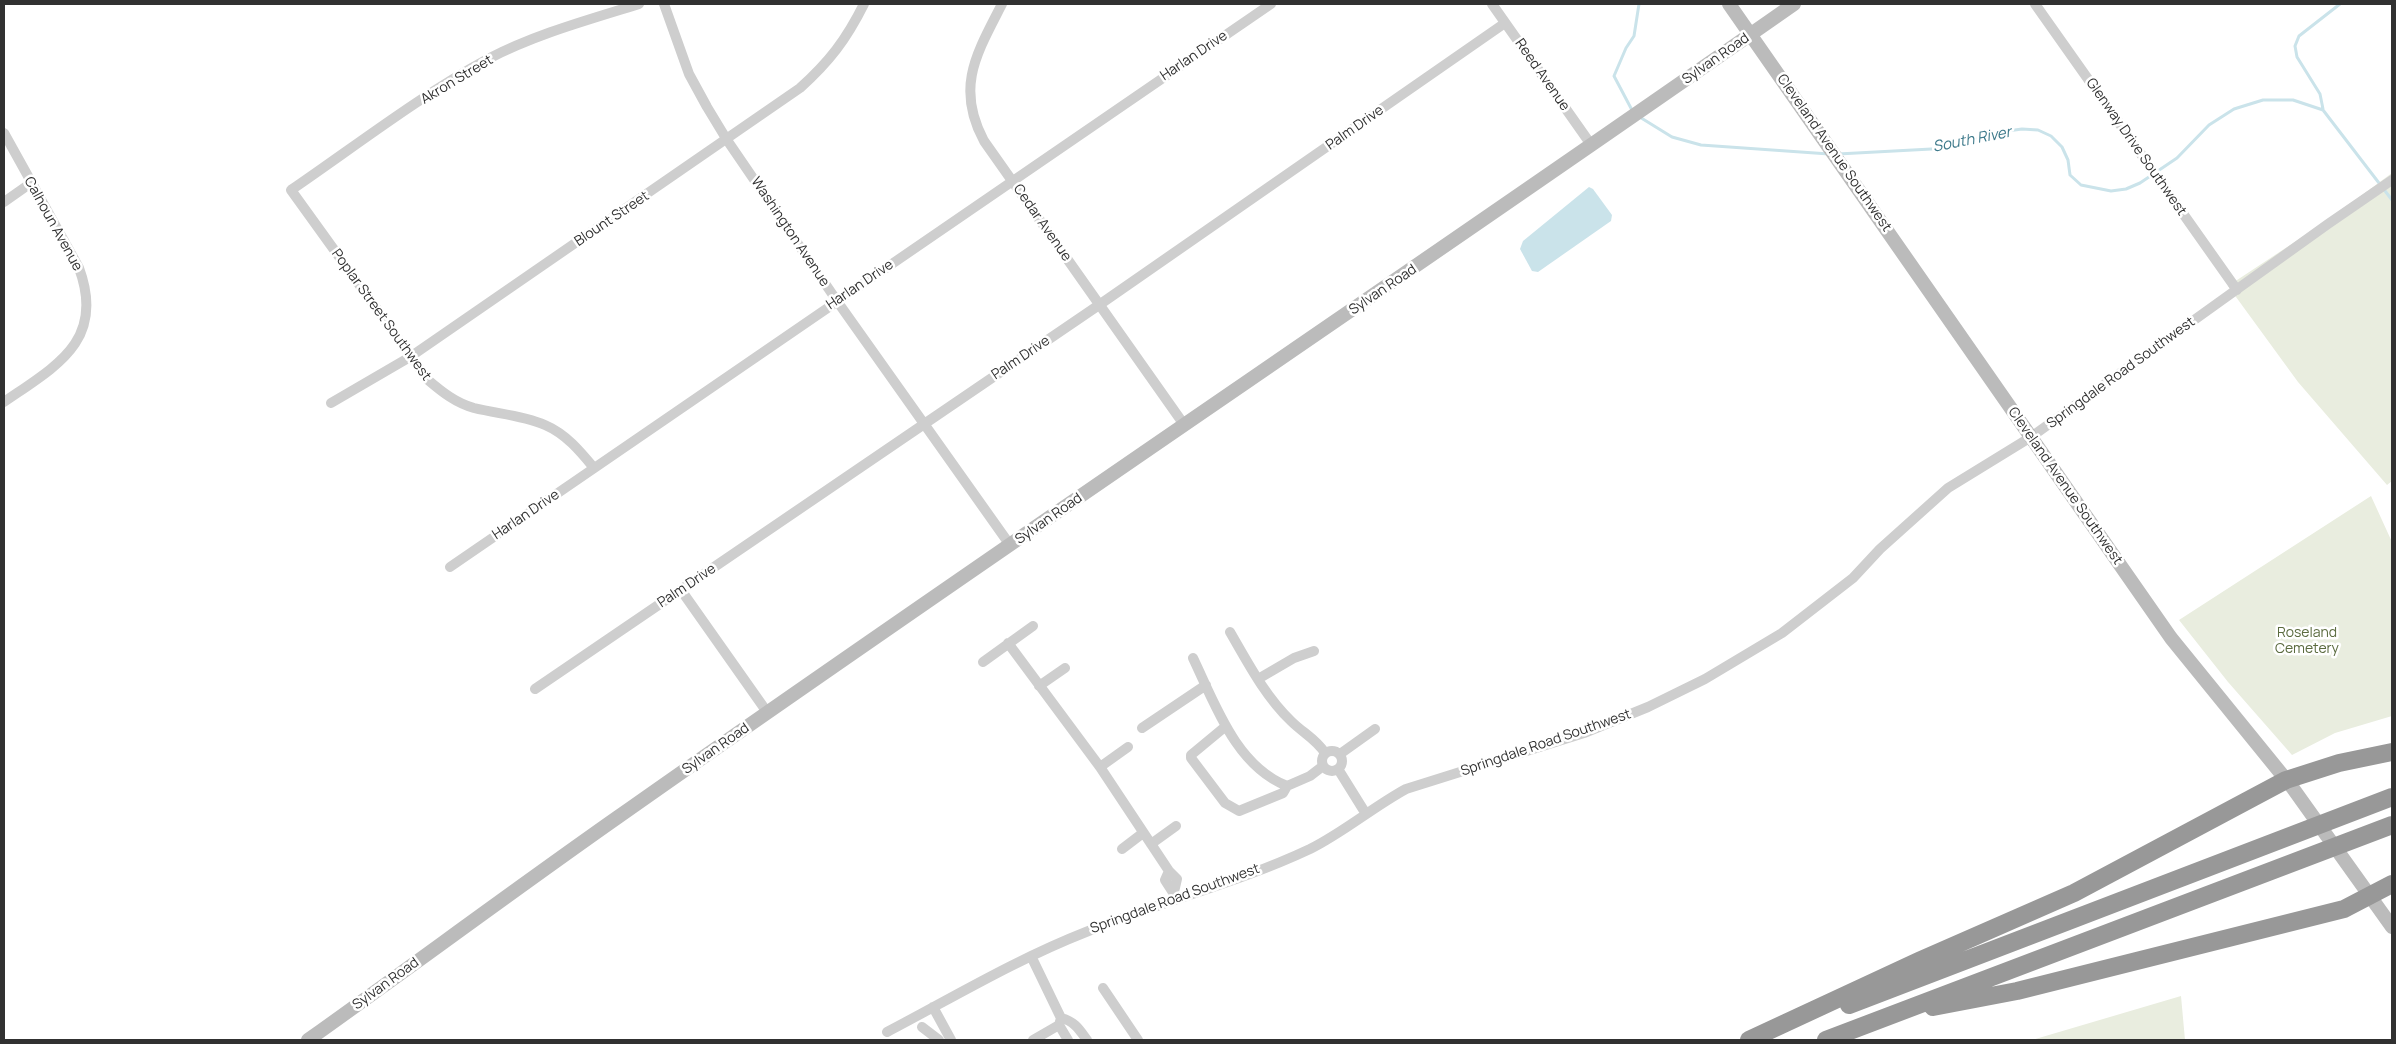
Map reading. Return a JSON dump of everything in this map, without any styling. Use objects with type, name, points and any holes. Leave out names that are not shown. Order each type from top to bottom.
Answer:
[{"type":"highway","points":[[1748,1040],[1919,960],[2074,893],[2286,780],[2340,763],[2392,752]]},
{"type":"highway","points":[[1756,1040],[2392,797]]},
{"type":"highway","points":[[1826,1040],[2392,825]]},
{"type":"highway","points":[[1900,1012],[1951,1005],[2064,980],[2344,909],[2371,897],[2392,884]]},
{"type":"main road","name":"Cleveland Avenue Southwest","points":[[1728,4],[2171,638],[2286,780],[2392,927]]},
{"type":"main road","name":"Sylvan Road","points":[[308,1040],[767,712],[1592,146],[1794,4]]},
{"type":"street","name":"Akron Street","points":[[291,190],[447,84],[489,59],[546,34],[639,4]]},
{"type":"street","name":"Washington Avenue","points":[[664,4],[689,74],[728,140],[837,301],[1010,545]]},
{"type":"street","name":"Blount Street","points":[[331,403],[410,357],[728,140],[800,88],[824,67],[850,32],[864,4]]},
{"type":"street","name":"Cedar Avenue","points":[[1002,4],[977,52],[970,78],[970,103],[976,126],[984,141],[1185,426]]},
{"type":"street","name":"Harlan Drive","points":[[450,567],[1270,4]]},
{"type":"street","name":"Reed Avenue","points":[[1492,4],[1592,146]]},
{"type":"street","name":"Glenway Drive Southwest","points":[[2035,4],[2237,290]]},
{"type":"street","name":"Palm Drive","points":[[535,690],[1099,305],[1505,24]]},
{"type":"street","name":"Calhoun Avenue","points":[[4,132],[79,268],[86,287],[86,318],[82,334],[68,354],[56,366],[4,402]]},
{"type":"street","name":"Springdale Road Southwest","points":[[887,1032],[1031,956],[1087,931],[1175,896],[1236,878],[1308,849],[1338,834],[1406,789],[1584,733],[1648,707],[1705,679],[1782,633],[1853,578],[1880,549],[1948,488],[2031,437],[2392,180]]},
{"type":"street","points":[[4,202],[32,184]]},
{"type":"street","name":"Poplar Street Southwest","points":[[291,190],[428,380],[449,397],[473,408],[522,417],[547,426],[574,444],[594,468]]},
{"type":"street","points":[[681,590],[767,712]]},
{"type":"street","points":[[983,662],[1033,626]]},
{"type":"street","points":[[1230,632],[1258,679],[1291,722],[1318,743],[1325,753]]},
{"type":"street","points":[[1008,643],[1100,767],[1144,833],[1169,871],[1165,880],[1175,896]]},
{"type":"street","points":[[1258,679],[1294,658],[1314,651]]},
{"type":"street","points":[[1193,658],[1226,726],[1251,761],[1270,779],[1287,786]]},
{"type":"street","points":[[1039,686],[1064,668]]},
{"type":"street","points":[[1142,728],[1206,685]]},
{"type":"street","points":[[1226,726],[1191,755],[1191,758],[1225,803],[1239,811],[1283,792],[1287,786],[1310,776],[1323,766]]},
{"type":"street","points":[[1340,754],[1374,729]]},
{"type":"street","points":[[1100,767],[1128,747]]},
{"type":"street","points":[[1331,751],[1340,754],[1342,764],[1338,769],[1332,772],[1323,766],[1321,759],[1325,753],[1331,751]]},
{"type":"street","points":[[1338,769],[1366,814]]},
{"type":"street","points":[[1151,844],[1176,826]]},
{"type":"street","points":[[1122,849],[1144,833]]},
{"type":"street","points":[[1031,956],[1068,1040]]},
{"type":"street","points":[[1103,988],[1138,1040]]},
{"type":"street","points":[[933,1008],[951,1040]]},
{"type":"street","points":[[1033,1040],[1060,1022],[1069,1020],[1076,1024],[1086,1040]]},
{"type":"street","points":[[922,1027],[939,1040]]},
{"type":"green space","points":[[2392,173],[2392,481],[2387,485],[2298,382],[2228,286],[2328,220]]},
{"type":"green space","name":"Roseland Cemetery","points":[[2371,496],[2392,542],[2392,716],[2335,733],[2292,755],[2228,682],[2179,620]]},
{"type":"green space","points":[[2181,996],[2185,1040],[2032,1040]]},
{"type":"water","points":[[1589,187],[1593,189],[1612,215],[1611,221],[1538,272],[1532,271],[1520,249],[1523,241]]},
{"type":"waterway","name":"South River","points":[[1633,112],[1614,76],[1626,48],[1634,36],[1639,4]]},
{"type":"waterway","points":[[2323,109],[2320,94],[2297,57],[2295,46],[2299,36],[2340,4]]},
{"type":"waterway","name":"South River","points":[[1838,154],[1950,148],[1993,133],[2022,129],[2038,130],[2051,136],[2062,147],[2068,160],[2070,175],[2081,185],[2111,191],[2126,189],[2140,183],[2177,158],[2209,125],[2234,109],[2263,100],[2293,100],[2323,110],[2392,200]]},
{"type":"waterway","name":"South River","points":[[1638,116],[1672,137],[1701,145],[1829,154]]}]
